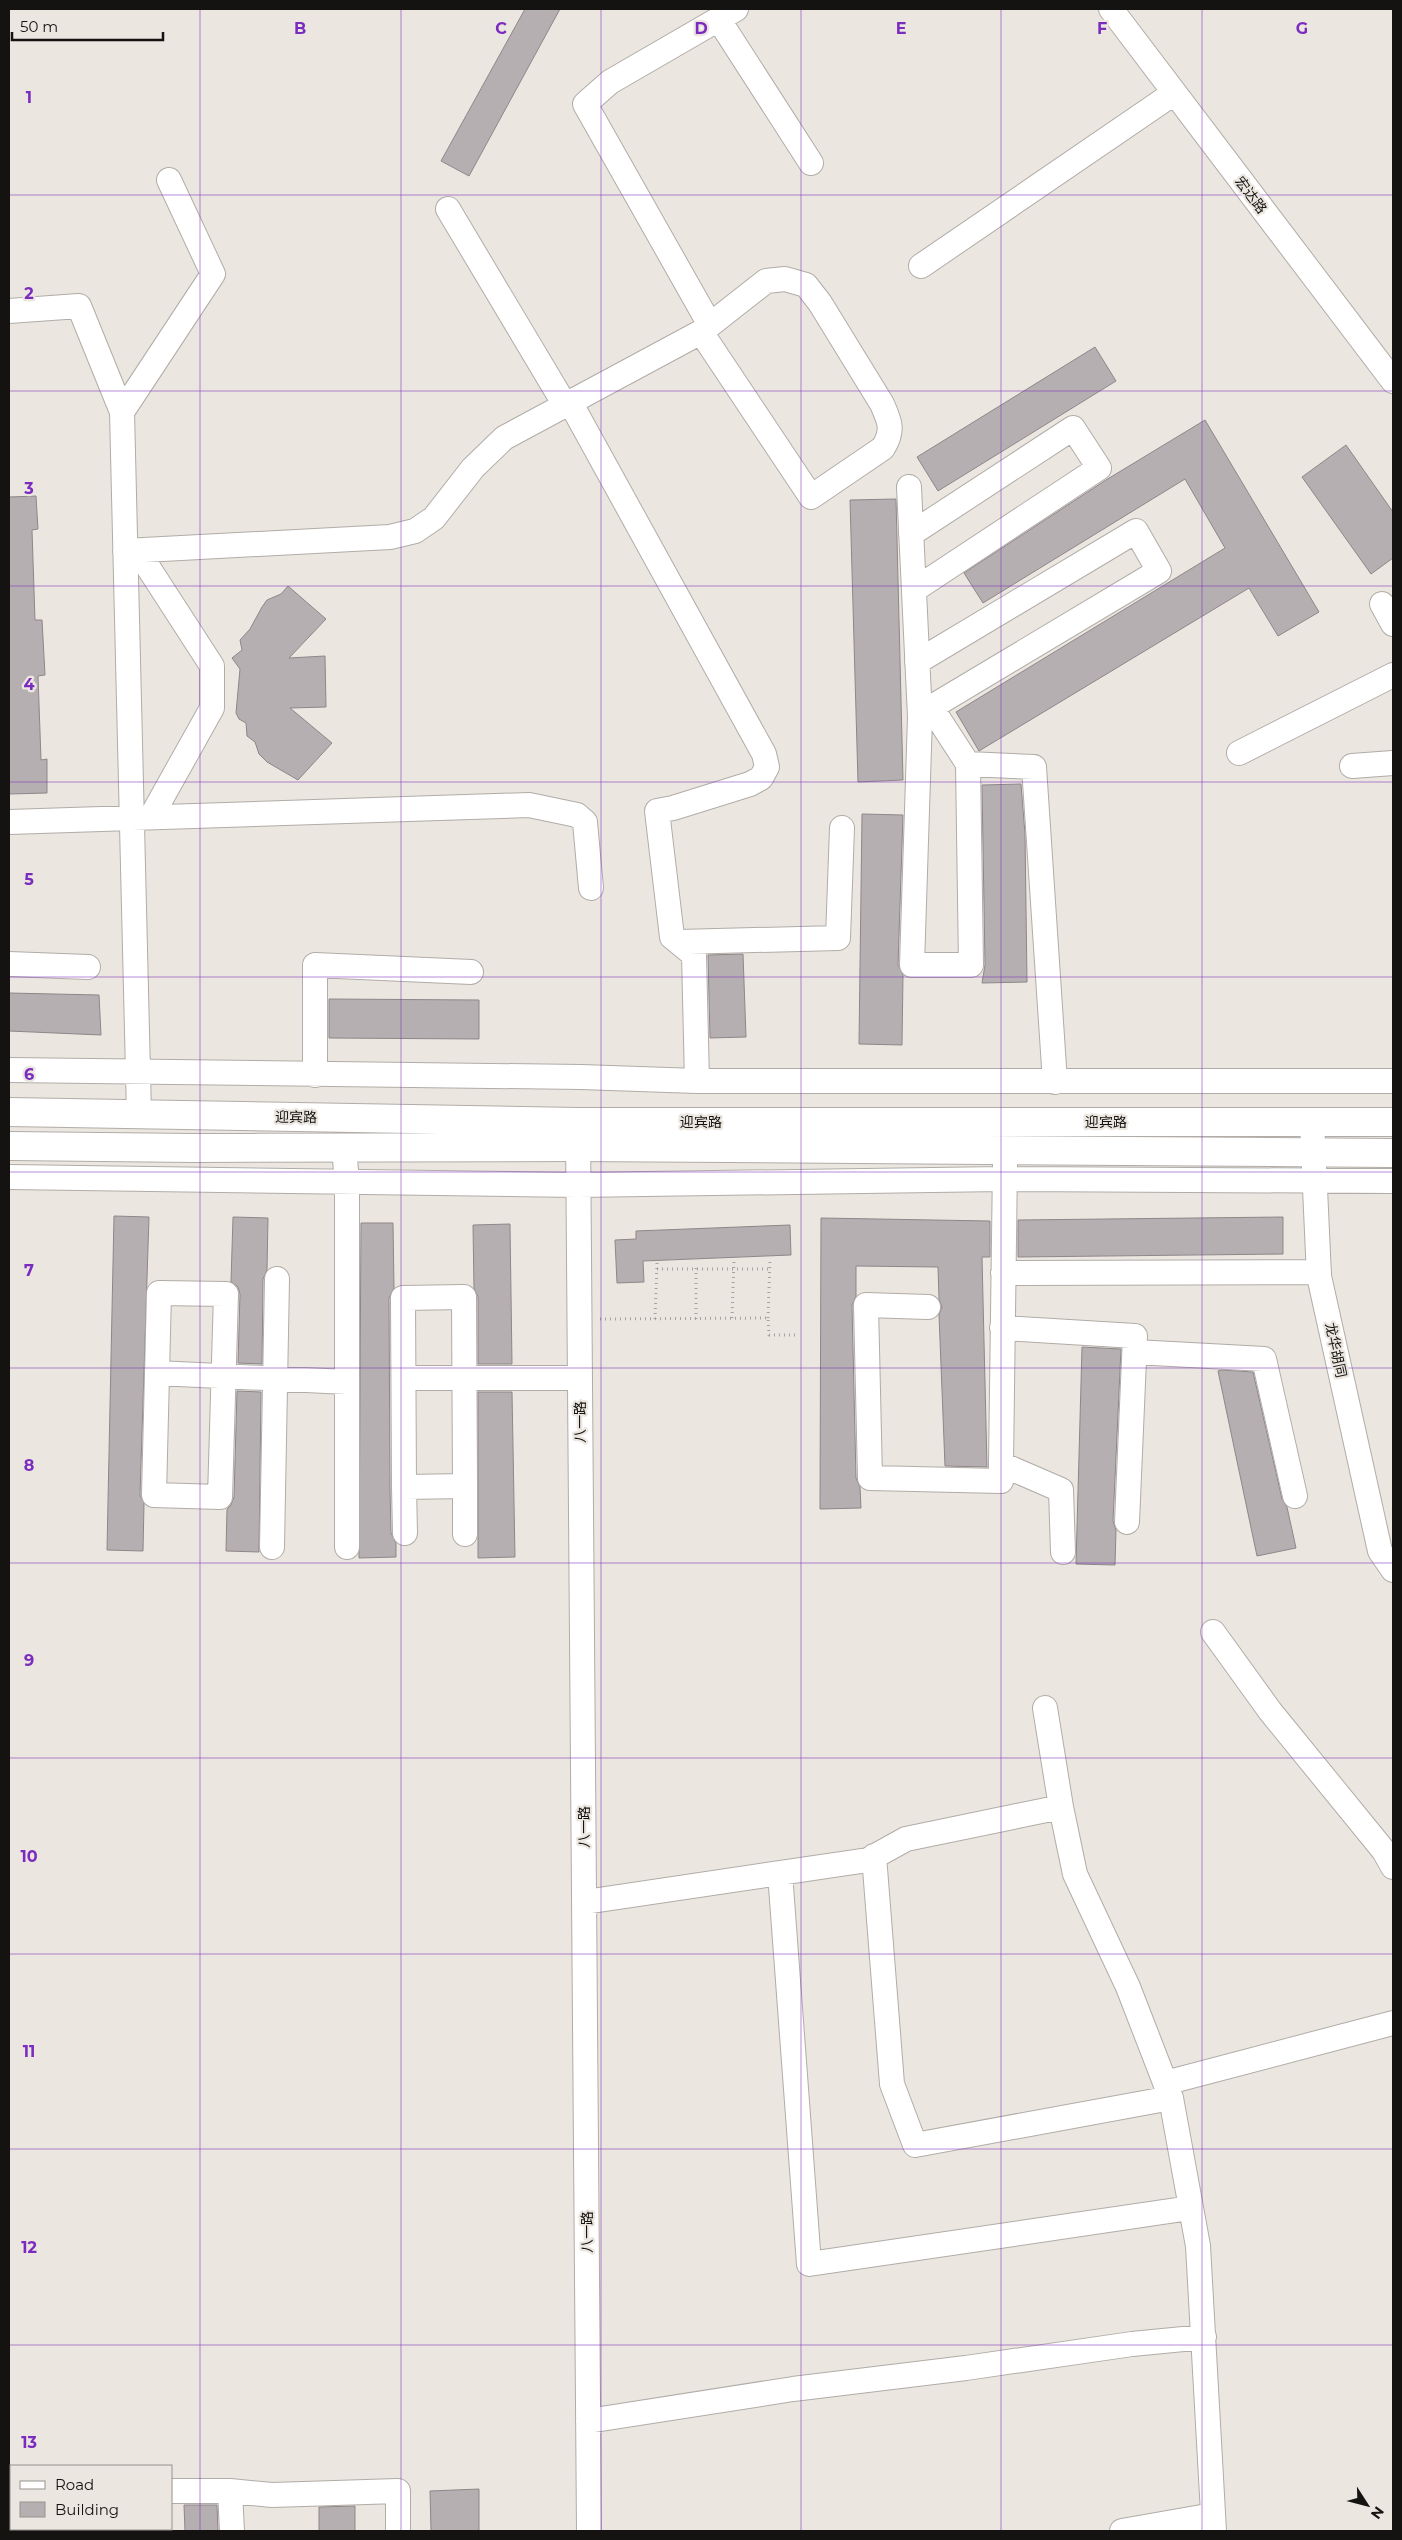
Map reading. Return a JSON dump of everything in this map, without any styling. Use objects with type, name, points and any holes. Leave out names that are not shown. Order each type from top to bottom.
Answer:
[{"type":"main road","name":"迎宾路","points":[[9,1112],[139,1114],[578,1135],[1004,1150],[1393,1153]]},
{"type":"main road","name":"迎宾路","points":[[9,1146],[344,1148],[578,1135],[1393,1122]]},
{"type":"street","name":"宏达路","points":[[1111,9],[1393,380]]},
{"type":"street","points":[[131,551],[390,537],[415,531],[434,518],[473,468],[504,438],[705,328],[766,281],[785,279],[806,285],[820,303],[882,404],[890,422],[890,436],[883,448],[811,496],[705,328],[620,161],[585,104],[610,82],[727,13],[811,163]]},
{"type":"street","points":[[922,266],[1174,93]]},
{"type":"street","points":[[122,412],[213,274],[169,180]]},
{"type":"street","points":[[448,209],[567,403],[764,754],[767,767],[761,778],[750,784],[658,811],[672,937],[694,955],[697,1081]]},
{"type":"street","points":[[9,311],[79,306],[122,412],[131,551],[141,818],[139,1114]]},
{"type":"street","points":[[911,534],[1073,428],[1099,468],[914,590]]},
{"type":"street","points":[[909,487],[917,662],[925,711],[912,965],[971,965],[968,764],[925,711]]},
{"type":"street","points":[[917,662],[1136,531],[1159,571],[925,711]]},
{"type":"street","points":[[131,551],[212,666],[212,708],[141,818]]},
{"type":"street","points":[[1382,604],[1393,624]]},
{"type":"street","points":[[1239,752],[1393,674]]},
{"type":"street","points":[[1352,766],[1393,763]]},
{"type":"street","points":[[968,764],[1034,767],[1055,1082]]},
{"type":"street","points":[[9,822],[529,805],[551,808],[577,815],[585,822],[592,888]]},
{"type":"street","points":[[679,942],[838,938],[842,828]]},
{"type":"street","points":[[9,964],[88,967]]},
{"type":"street","points":[[315,1075],[315,965],[471,972]]},
{"type":"street","points":[[9,1070],[581,1077],[697,1081],[1393,1081]]},
{"type":"street","name":"龙华胡同","points":[[1312,1122],[1319,1272],[1380,1551],[1393,1570]]},
{"type":"street","name":"八一路","points":[[578,1135],[589,2531]]},
{"type":"street","points":[[344,1148],[347,1182],[347,1547]]},
{"type":"street","points":[[928,1307],[866,1304],[870,1478],[1001,1481],[1004,1150]]},
{"type":"street","points":[[9,1177],[578,1185],[1005,1179],[1393,1181]]},
{"type":"street","points":[[1003,1273],[1319,1272]]},
{"type":"street","points":[[272,1547],[277,1279]]},
{"type":"street","points":[[159,1293],[226,1294],[220,1497],[154,1495],[157,1373],[159,1293]]},
{"type":"street","points":[[405,1533],[403,1298],[464,1297],[465,1534]]},
{"type":"street","points":[[1002,1328],[1135,1336],[1128,1522]]},
{"type":"street","points":[[1135,1352],[1264,1359],[1295,1496]]},
{"type":"street","points":[[157,1373],[347,1382]]},
{"type":"street","points":[[404,1378],[580,1378]]},
{"type":"street","points":[[1001,1464],[1061,1490],[1063,1552]]},
{"type":"street","points":[[404,1487],[465,1486]]},
{"type":"street","points":[[1214,1632],[1270,1711],[1384,1851],[1393,1867]]},
{"type":"street","points":[[1045,1708],[1061,1807],[1075,1874],[1128,1987],[1168,2091],[1198,2246],[1213,2523],[1122,2531]]},
{"type":"street","points":[[584,1902],[868,1860],[906,1839],[1061,1807]]},
{"type":"street","points":[[874,1856],[892,2084],[916,2145],[1168,2091],[1393,2023]]},
{"type":"street","points":[[780,1873],[809,2264],[1190,2208]]},
{"type":"street","points":[[588,2421],[793,2389],[966,2368],[1132,2344],[1204,2337]]},
{"type":"street","points":[[172,2491],[230,2491],[272,2495],[398,2492],[398,2531]]},
{"type":"street","points":[[230,2491],[232,2531]]},
{"type":"path","points":[[770,1259],[768,1335],[799,1335]]},
{"type":"path","points":[[732,1318],[734,1260]]},
{"type":"path","points":[[655,1319],[657,1263]]},
{"type":"path","points":[[696,1264],[696,1319]]},
{"type":"path","points":[[657,1269],[770,1269]]},
{"type":"path","points":[[580,1320],[768,1318]]},
{"type":"building","points":[[525,9],[560,9],[469,176],[441,161]]},
{"type":"building","points":[[1095,347],[1116,381],[938,491],[917,457]]},
{"type":"building","points":[[1205,420],[1319,612],[1278,636],[1249,588],[979,751],[956,712],[1225,548],[1185,479],[983,603],[964,573],[1106,480]]},
{"type":"building","points":[[1346,445],[1393,512],[1393,558],[1371,574],[1302,477]]},
{"type":"building","points":[[36,496],[38,529],[32,530],[35,620],[42,620],[45,675],[38,676],[41,760],[47,759],[47,793],[9,794],[9,497]]},
{"type":"building","points":[[896,499],[903,780],[858,782],[850,500]]},
{"type":"building","points":[[288,586],[326,619],[289,658],[325,656],[326,707],[290,708],[332,743],[298,780],[267,762],[259,754],[255,742],[247,736],[246,723],[239,719],[236,713],[240,669],[232,658],[242,650],[240,640],[250,629],[267,600],[281,594]]},
{"type":"building","points":[[1021,784],[1025,834],[1027,982],[982,983],[985,965],[982,785]]},
{"type":"building","points":[[862,814],[903,815],[898,965],[903,974],[902,1045],[859,1044]]},
{"type":"building","points":[[743,954],[746,1037],[710,1038],[708,955]]},
{"type":"building","points":[[9,993],[99,995],[101,1035],[9,1031]]},
{"type":"building","points":[[329,999],[479,1000],[479,1039],[329,1038]]},
{"type":"building","points":[[114,1216],[149,1217],[140,1495],[144,1503],[143,1551],[107,1550]]},
{"type":"building","points":[[233,1217],[268,1218],[267,1270],[263,1279],[262,1364],[238,1363],[240,1294],[238,1287],[231,1282]]},
{"type":"building","points":[[1283,1217],[1283,1254],[1018,1257],[1018,1220]]},
{"type":"building","points":[[821,1218],[990,1221],[990,1257],[982,1257],[987,1467],[945,1466],[939,1315],[942,1307],[939,1299],[938,1267],[856,1266],[856,1296],[852,1305],[856,1478],[860,1487],[861,1508],[820,1509]]},
{"type":"building","points":[[361,1223],[393,1223],[394,1288],[389,1298],[390,1487],[391,1533],[396,1543],[396,1557],[359,1558]]},
{"type":"building","points":[[510,1224],[512,1364],[478,1364],[478,1297],[474,1288],[473,1225]]},
{"type":"building","points":[[790,1225],[791,1255],[643,1261],[644,1282],[617,1283],[615,1240],[636,1239],[636,1231]]},
{"type":"building","points":[[1082,1347],[1121,1349],[1113,1521],[1116,1530],[1115,1565],[1076,1564]]},
{"type":"building","points":[[1218,1371],[1253,1372],[1282,1499],[1287,1507],[1296,1548],[1257,1556]]},
{"type":"building","points":[[237,1391],[261,1392],[259,1552],[226,1551],[227,1509],[234,1497]]},
{"type":"building","points":[[478,1392],[512,1392],[515,1557],[478,1558]]},
{"type":"building","points":[[479,2489],[479,2531],[431,2531],[430,2491]]},
{"type":"building","points":[[184,2505],[217,2505],[218,2531],[185,2531]]},
{"type":"building","points":[[355,2506],[355,2531],[319,2531],[319,2507]]}]
